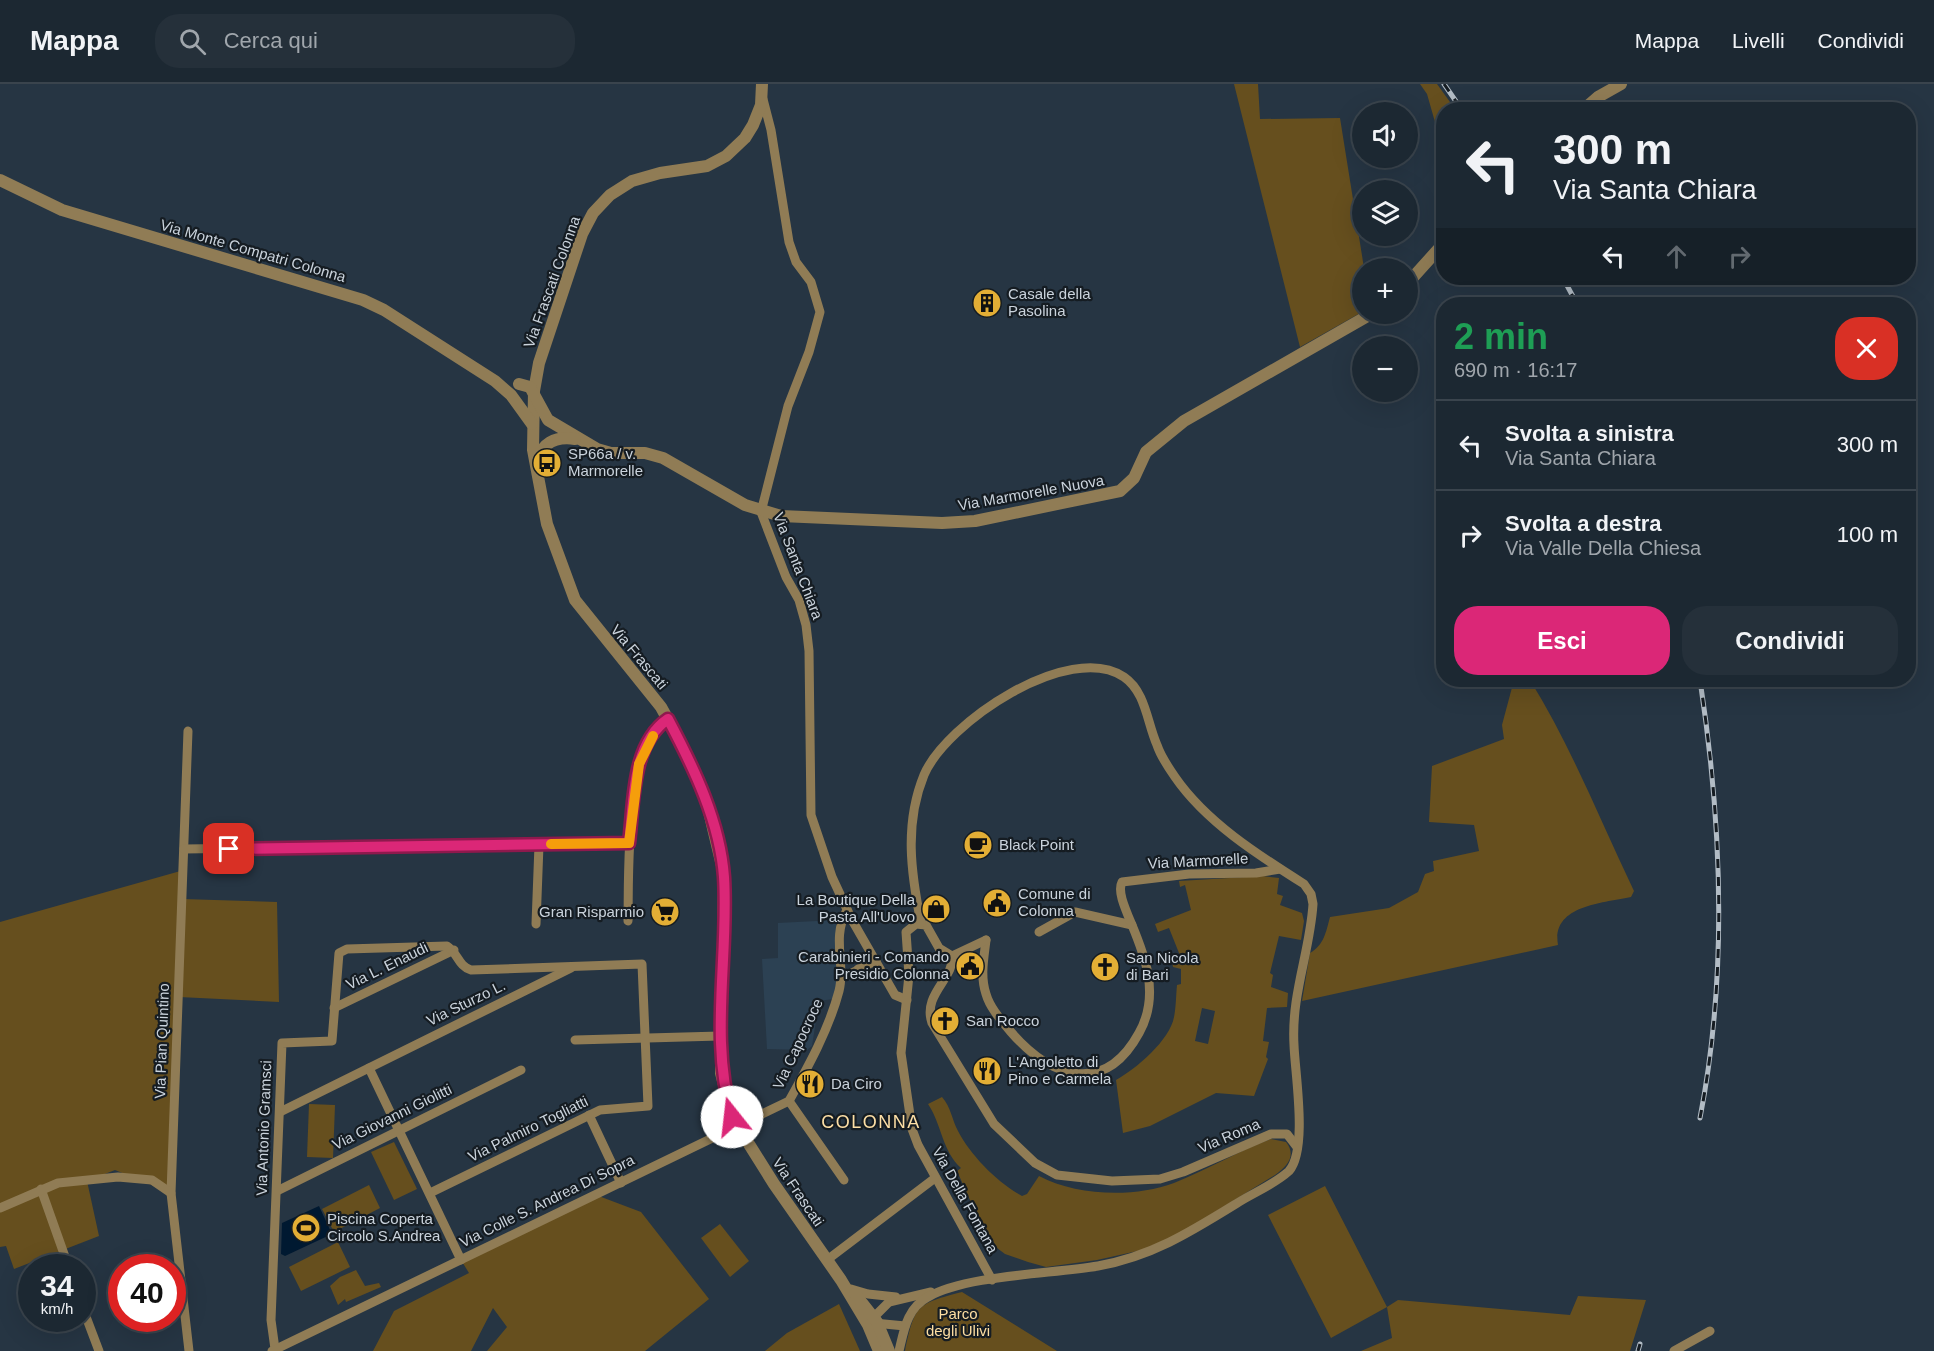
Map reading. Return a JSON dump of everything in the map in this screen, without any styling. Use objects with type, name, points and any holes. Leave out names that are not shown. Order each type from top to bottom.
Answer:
[{"type":"street","name":"Via Frascati Colonna","points":[[533,450],[533,396],[540,358],[582,234],[597,207],[613,192],[637,179],[707,166],[726,156],[752,129],[762,97],[762,84]]},
{"type":"street","points":[[1592,102],[1621,84]]},
{"type":"street","name":"Via Santa Chiara","points":[[762,97],[771,130],[789,242],[796,262],[811,282],[818,304],[818,320],[788,406],[761,512],[786,577],[799,600],[806,625],[809,651],[811,815],[824,858],[847,910],[896,996],[907,1000]]},
{"type":"street","name":"Via Monte Compatri Colonna","points":[[0,180],[62,210],[363,300],[487,375]]},
{"type":"street","points":[[1418,272],[1436,252]]},
{"type":"street","name":"Via Marmorelle Nuova","points":[[519,384],[530,387],[548,420],[580,440],[607,453],[645,453],[663,458],[761,512],[795,517],[942,523],[975,521],[1114,494],[1132,481],[1146,452],[1184,421],[1354,324]]},
{"type":"street","points":[[487,375],[519,384],[532,376],[540,358]]},
{"type":"street","points":[[487,375],[516,400],[533,425]]},
{"type":"street","points":[[516,400],[527,402],[533,396]]},
{"type":"street","name":"Via Marmorelle Nuova","points":[[537,479],[537,459],[548,442],[558,438],[580,440]]},
{"type":"street","name":"Via Frascati","points":[[533,450],[537,479],[554,547],[575,600],[656,700],[695,773],[707,803],[724,874],[725,936],[720,1036],[723,1083],[737,1127],[827,1260],[873,1321]]},
{"type":"street","points":[[879,1351],[873,1321],[885,1304],[902,1297],[992,1280],[1099,1265],[1164,1246],[1185,1236],[1286,1174],[1294,1164],[1299,1119],[1293,1016],[1313,904],[1306,886],[1209,815],[1189,796],[1159,751],[1143,703],[1132,684],[1109,670],[1083,668],[1048,677],[990,706],[958,730],[931,762],[917,799],[910,841],[918,924],[928,926],[939,948],[952,956],[986,940],[983,981],[992,1008],[1032,1053],[1057,1070],[1077,1075],[1095,1072],[1120,1056],[1135,1040],[1149,1010],[1149,973],[1132,924],[1075,912],[1039,932]]},
{"type":"street","points":[[628,921],[629,843],[639,764],[655,732],[668,719]]},
{"type":"street","name":"Via Pian Quintino","points":[[188,731],[171,1192],[189,1351]]},
{"type":"street","points":[[184,849],[629,843]]},
{"type":"street","points":[[536,924],[539,845]]},
{"type":"street","name":"Via Marmorelle","points":[[1132,924],[1120,894],[1120,885],[1126,880],[1189,874],[1256,873],[1280,869]]},
{"type":"street","name":"Via Capocroce","points":[[737,1127],[789,1101],[840,989],[840,922],[847,910]]},
{"type":"street","name":"Via Della Fontana","points":[[918,924],[906,934],[909,975],[901,1048],[912,1129],[935,1178],[992,1280]]},
{"type":"street","name":"Via Antonio Gramsci","points":[[274,1350],[271,1320],[282,1043],[332,1041],[337,958],[340,951],[447,946],[454,950]]},
{"type":"street","points":[[454,950],[461,965],[471,970],[642,964],[646,1038]]},
{"type":"street","name":"Via L. Enaudi","points":[[334,1008],[454,950]]},
{"type":"street","name":"Via Roma","points":[[952,956],[951,965],[936,991],[929,1011],[932,1023],[985,1112],[1029,1158],[1052,1173],[1101,1180],[1149,1180],[1178,1174],[1271,1134],[1287,1134],[1297,1147]]},
{"type":"street","points":[[839,978],[876,961]]},
{"type":"street","name":"Via Sturzo L.","points":[[280,1112],[576,965]]},
{"type":"street","points":[[575,1040],[720,1036]]},
{"type":"street","name":"Via Palmiro Togliatti","points":[[430,1193],[600,1110],[648,1106],[646,1038]]},
{"type":"street","points":[[369,1068],[460,1260]]},
{"type":"street","name":"Via Giovanni Giolitti","points":[[277,1191],[521,1070]]},
{"type":"street","points":[[789,1101],[844,1180]]},
{"type":"street","points":[[589,1115],[621,1183]]},
{"type":"street","name":"Via Colle S. Andrea Di Sopra","points":[[274,1350],[737,1127]]},
{"type":"street","points":[[0,1208],[58,1183],[118,1177],[152,1180],[171,1192]]},
{"type":"street","points":[[827,1260],[935,1178]]},
{"type":"street","points":[[41,1189],[64,1254]]},
{"type":"street","points":[[845,1284],[872,1295],[902,1297]]},
{"type":"street","points":[[899,1351],[905,1326],[916,1306],[942,1290]]},
{"type":"street","points":[[873,1321],[905,1326]]},
{"type":"street","points":[[873,1321],[889,1351]]},
{"type":"street","points":[[1674,1351],[1710,1331]]},
{"type":"street","points":[[92,1332],[99,1351]]},
{"type":"shaded area","points":[[836,920],[836,988],[833,999],[819,1001],[812,1046],[807,1050],[767,1049],[762,959],[778,958],[778,923]]},
{"type":"shaded area","name":"Piscina Coperta Circolo S.Andrea","points":[[319,1206],[332,1234],[285,1256],[281,1254],[282,1223]]},
{"type":"green space","points":[[1234,84],[1258,84],[1260,119],[1340,118],[1352,193],[1352,246],[1360,246],[1362,258],[1352,258],[1352,318],[1300,347]]},
{"type":"green space","points":[[1420,84],[1437,84],[1450,102],[1436,102],[1436,126],[1427,94]]},
{"type":"green space","points":[[1512,687],[1534,687],[1585,784],[1634,891],[1631,897],[1594,904],[1571,914],[1563,921],[1558,932],[1558,945],[1302,1001],[1310,953],[1315,950],[1326,933],[1330,917],[1389,908],[1418,892],[1425,874],[1434,871],[1433,861],[1479,851],[1474,825],[1429,822],[1432,766],[1504,739],[1502,725]]},
{"type":"green space","points":[[184,870],[182,899],[277,902],[279,1002],[179,997],[171,1193],[115,1170],[87,1181],[99,1236],[53,1254],[18,1254],[18,1267],[14,1269],[6,1246],[0,1247],[0,922]]},
{"type":"green space","points":[[1263,876],[1279,878],[1277,894],[1283,896],[1280,905],[1302,913],[1304,921],[1301,940],[1279,936],[1270,973],[1273,975],[1271,987],[1288,993],[1287,1007],[1267,1008],[1263,1041],[1269,1042],[1266,1057],[1268,1059],[1254,1096],[1216,1093],[1150,1126],[1123,1133],[1116,1080],[1151,1053],[1166,1035],[1174,1017],[1177,985],[1181,984],[1181,969],[1173,967],[1172,961],[1181,958],[1169,928],[1158,932],[1155,924],[1191,910],[1185,885],[1180,887],[1179,881]],"holes":[[[1202,1008],[1215,1011],[1208,1044],[1195,1041]]]},
{"type":"green space","points":[[942,1097],[970,1150],[995,1176],[1022,1196],[1027,1194],[1039,1176],[1070,1188],[1106,1193],[1158,1188],[1186,1178],[1271,1139],[1286,1142],[1291,1156],[1287,1164],[1275,1175],[1181,1233],[1142,1250],[1097,1260],[1046,1267],[1005,1254],[997,1248],[985,1227],[982,1227],[957,1171],[961,1168],[950,1154],[928,1104]]},
{"type":"green space","points":[[309,1104],[335,1105],[333,1158],[307,1157]]},
{"type":"green space","points":[[394,1142],[417,1189],[394,1200],[371,1152]]},
{"type":"green space","points":[[369,1185],[380,1208],[334,1232],[322,1209]]},
{"type":"green space","points":[[1325,1186],[1387,1307],[1331,1338],[1268,1215]]},
{"type":"green space","points":[[596,1195],[641,1212],[709,1299],[645,1351],[487,1351],[507,1327],[493,1308],[471,1351],[373,1351],[394,1311],[469,1273],[461,1260]]},
{"type":"green space","points":[[720,1224],[749,1261],[730,1277],[701,1238]]},
{"type":"green space","points":[[338,1242],[350,1267],[301,1291],[289,1267]]},
{"type":"green space","points":[[356,1270],[365,1286],[379,1283],[381,1287],[346,1302],[345,1299],[338,1305],[330,1286],[340,1277]]},
{"type":"green space","name":"Parco degli Ulivi","points":[[962,1292],[1057,1351],[905,1351],[912,1324],[920,1308]]},
{"type":"green space","points":[[1578,1296],[1646,1300],[1630,1351],[1361,1351],[1392,1338],[1387,1307],[1398,1300],[1570,1315]]},
{"type":"green space","points":[[839,1304],[860,1351],[765,1351],[787,1333]]},
{"type":"railway","points":[[1444,84],[1456,102]]},
{"type":"railway","points":[[1567,285],[1573,297]]},
{"type":"railway","points":[[1700,1118],[1715,1009],[1719,899],[1713,789],[1701,687]]},
{"type":"railway","points":[[1638,1351],[1640,1344]]},
{"type":"slow traffic","points":[[551,844],[629,843],[639,764],[653,736]]},
{"type":"place","name":"Casale della Pasolina","points":[[987,303]]},
{"type":"place","name":"SP66a / v. Marmorelle","points":[[547,463]]},
{"type":"place","name":"Black Point","points":[[978,845]]},
{"type":"place","name":"Comune di Colonna","points":[[997,903]]},
{"type":"place","name":"La Boutique Della Pasta All'Uovo","points":[[936,909]]},
{"type":"place","name":"Gran Risparmio","points":[[665,912]]},
{"type":"place","name":"Carabinieri - Comando Presidio Colonna","points":[[970,966]]},
{"type":"place","name":"San Nicola di Bari","points":[[1105,967]]},
{"type":"place","name":"San Rocco","points":[[945,1021]]},
{"type":"place","name":"L'Angoletto di Pino e Carmela","points":[[987,1071]]},
{"type":"place","name":"Da Ciro","points":[[810,1084]]},
{"type":"place","name":"Piscina Coperta Circolo S.Andrea","points":[[306,1228]]},
{"type":"district","name":"COLONNA","points":[[871,1122]]},
{"type":"route","points":[[229,849],[629,843],[639,764],[655,732],[668,719],[683,747],[707,803],[724,874],[725,936],[720,1036],[721,1073],[732,1117]]}]
